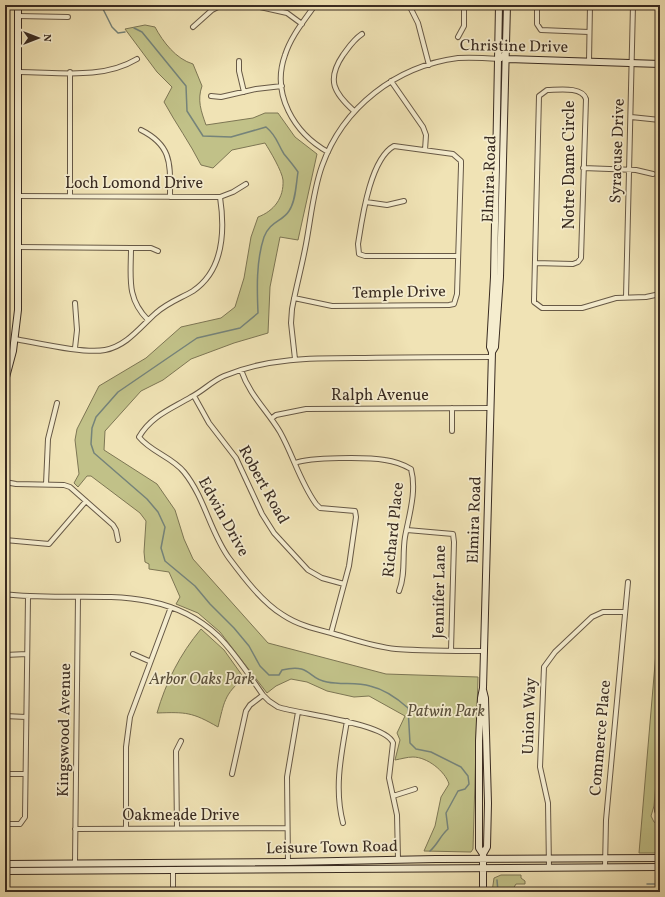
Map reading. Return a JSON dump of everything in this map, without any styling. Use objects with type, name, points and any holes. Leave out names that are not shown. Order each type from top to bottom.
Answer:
[{"type":"main road","points":[[5,379],[15,339],[18,310],[18,5]]},
{"type":"main road","name":"Elmira Road","points":[[492,354],[495,347],[500,277],[508,5]]},
{"type":"main road","points":[[499,8],[502,30],[502,53],[506,59]]},
{"type":"main road","name":"Elmira Road","points":[[483,892],[483,856],[487,847],[488,803],[485,698],[483,688],[492,354],[490,347],[494,277],[499,8]]},
{"type":"main road","points":[[498,59],[502,63],[502,92],[505,108]]},
{"type":"main road","name":"Christine Drive","points":[[506,59],[660,64]]},
{"type":"main road","name":"Leisure Town Road","points":[[5,864],[288,862],[483,856],[549,858],[660,858]]},
{"type":"main road","points":[[173,871],[178,867],[227,862]]},
{"type":"main road","points":[[268,870],[288,862]]},
{"type":"main road","points":[[28,871],[65,868],[75,863]]},
{"type":"main road","name":"Leisure Town Road","points":[[5,871],[660,867]]},
{"type":"street","points":[[193,27],[212,10],[222,5]]},
{"type":"street","points":[[251,5],[287,13],[302,24]]},
{"type":"street","points":[[315,5],[293,37],[284,56],[281,76],[287,109],[296,124],[306,137],[328,152]]},
{"type":"street","points":[[409,5],[418,23],[429,65]]},
{"type":"street","points":[[458,37],[464,26],[464,5]]},
{"type":"street","points":[[538,5],[537,24],[541,30],[589,32]]},
{"type":"street","points":[[589,61],[590,5]]},
{"type":"street","name":"Syracuse Drive","points":[[626,297],[633,5]]},
{"type":"street","points":[[18,16],[68,17]]},
{"type":"street","points":[[354,111],[338,96],[334,85],[334,74],[338,63],[354,39],[362,34]]},
{"type":"street","name":"Christine Drive","points":[[295,359],[291,320],[294,298],[302,264],[317,182],[334,139],[354,111],[367,98],[391,81],[429,65],[458,58],[506,59]]},
{"type":"street","points":[[19,72],[115,70],[137,59]]},
{"type":"street","points":[[239,61],[239,71],[244,92]]},
{"type":"street","points":[[70,72],[70,196]]},
{"type":"street","points":[[391,81],[423,127],[426,135],[425,150],[398,145],[391,148],[373,176],[366,202],[358,244],[359,254],[365,256],[458,256]]},
{"type":"street","points":[[211,96],[221,97],[282,86]]},
{"type":"street","name":"Notre Dame Circle","points":[[535,263],[573,264],[580,259],[584,168],[585,95],[578,91],[544,91],[540,95],[539,99],[534,300],[536,305],[540,308],[576,308],[588,307],[616,298],[626,297]]},
{"type":"street","points":[[631,117],[660,120]]},
{"type":"street","points":[[141,130],[157,140],[168,155],[170,163],[170,197]]},
{"type":"street","name":"Temple Drive","points":[[294,298],[332,306],[454,304],[456,301],[458,256],[460,158],[455,155],[425,150]]},
{"type":"street","points":[[584,168],[630,170],[653,174]]},
{"type":"street","name":"Loch Lomond Drive","points":[[18,196],[220,197],[227,195],[246,184]]},
{"type":"street","points":[[15,339],[96,350],[115,347],[126,341],[158,311],[198,287],[214,267],[220,252],[222,236],[220,197]]},
{"type":"street","points":[[366,202],[387,205],[404,201]]},
{"type":"street","points":[[18,247],[152,248],[158,251]]},
{"type":"street","points":[[131,248],[132,297],[135,305],[148,320]]},
{"type":"street","points":[[626,297],[646,297],[660,294]]},
{"type":"street","points":[[75,303],[77,325],[75,348]]},
{"type":"street","name":"Edwin Drive","points":[[484,651],[396,648],[330,633],[297,623],[284,616],[267,603],[229,558],[194,486],[183,471],[170,460],[149,447],[139,437],[149,423],[159,415],[194,396],[212,383],[241,370],[295,359],[492,354]]},
{"type":"street","points":[[241,370],[254,398],[272,418],[311,497],[320,508],[355,510],[356,517],[349,566],[330,633]]},
{"type":"street","name":"Robert Road","points":[[194,396],[209,423],[236,458],[262,514],[274,533],[308,570],[322,578],[344,584]]},
{"type":"street","points":[[46,484],[47,450],[56,403]]},
{"type":"street","points":[[452,408],[452,431]]},
{"type":"street","name":"Ralph Avenue","points":[[272,418],[288,412],[306,409],[490,408]]},
{"type":"street","name":"Richard Place","points":[[295,463],[308,459],[373,459],[386,460],[409,468],[412,472],[412,503],[404,548],[403,581],[399,591]]},
{"type":"street","points":[[5,482],[70,487],[113,525],[116,530],[118,540]]},
{"type":"street","points":[[5,540],[49,544],[86,501]]},
{"type":"street","name":"Jennifer Lane","points":[[407,530],[452,534],[454,542],[451,650]]},
{"type":"street","name":"Commerce Place","points":[[605,867],[604,858],[624,612],[628,582]]},
{"type":"street","points":[[5,594],[28,597],[139,598],[171,607],[187,614],[205,625],[219,637],[263,694],[269,701],[278,707],[347,721],[376,731],[391,739],[393,745],[389,772],[397,819],[398,859]]},
{"type":"street","points":[[5,824],[20,824],[25,817],[26,654],[28,597]]},
{"type":"street","name":"Kingswood Avenue","points":[[75,863],[78,597]]},
{"type":"street","points":[[126,828],[127,732],[134,703],[171,607]]},
{"type":"street","name":"Union Way","points":[[549,868],[548,803],[540,767],[544,667],[550,657],[592,617],[603,612],[624,612]]},
{"type":"street","points":[[5,655],[26,654]]},
{"type":"street","points":[[134,654],[149,661]]},
{"type":"street","points":[[232,774],[246,711],[250,705],[263,694]]},
{"type":"street","points":[[288,862],[287,777],[298,712]]},
{"type":"street","points":[[5,716],[26,717]]},
{"type":"street","points":[[343,822],[338,791],[347,721]]},
{"type":"street","points":[[177,828],[176,751],[181,741]]},
{"type":"street","points":[[5,774],[25,774]]},
{"type":"street","points":[[660,778],[657,811],[660,817]]},
{"type":"street","points":[[393,796],[415,789]]},
{"type":"street","name":"Oakmeade Drive","points":[[75,828],[287,828]]},
{"type":"street","points":[[173,871],[173,892]]},
{"type":"green space","name":"Patwin Park","points":[[145,25],[155,27],[162,38],[176,54],[187,62],[193,64],[202,86],[200,101],[201,110],[206,125],[253,118],[265,113],[278,113],[295,137],[317,154],[298,240],[280,237],[270,287],[268,333],[234,343],[191,359],[163,380],[141,391],[105,431],[104,450],[157,484],[175,510],[184,539],[193,559],[268,643],[386,674],[478,677],[473,849],[471,852],[424,851],[435,826],[441,797],[449,784],[444,774],[440,770],[424,759],[413,757],[395,760],[400,740],[397,733],[405,716],[369,696],[354,697],[327,691],[307,682],[291,679],[276,686],[267,693],[220,632],[198,613],[176,604],[180,597],[169,572],[149,569],[149,564],[145,562],[144,552],[146,521],[140,513],[91,476],[87,476],[78,487],[74,483],[79,474],[75,440],[77,429],[99,386],[146,358],[181,327],[221,318],[235,307],[244,278],[251,237],[258,217],[269,211],[277,203],[283,187],[283,180],[276,161],[265,143],[232,150],[213,168],[201,165],[164,102],[172,87],[157,72],[125,29]]},
{"type":"green space","points":[[660,605],[660,736],[654,806],[651,816],[654,822],[660,825],[660,853],[639,853]]},
{"type":"green space","name":"Arbor Oaks Park","points":[[201,629],[224,650],[244,678],[232,689],[229,694],[222,711],[218,727],[202,718],[189,714],[157,713],[174,669]]},
{"type":"green space","points":[[501,875],[521,875],[521,878],[525,881],[525,884],[516,884],[511,892],[492,892],[494,878]]},
{"type":"waterway","points":[[101,5],[112,27],[118,33],[125,32]]},
{"type":"waterway","points":[[159,5],[162,7],[189,5]]},
{"type":"waterway","points":[[134,28],[142,32],[186,86],[187,111],[203,136],[231,137],[266,127],[272,133],[284,154],[298,172],[291,207],[286,215],[269,228],[261,246],[257,285],[258,313],[240,328],[197,338],[118,392],[96,417],[92,428],[91,444],[94,453],[147,499],[158,512],[165,527],[161,548],[165,561],[195,586],[210,604],[234,628],[249,646],[260,666],[269,675],[279,675],[282,670],[299,668],[316,678],[327,682],[365,685],[380,689],[408,708],[410,743],[416,749],[431,752],[461,767],[468,776],[469,784],[465,789],[458,791],[446,813],[448,829],[430,851]]},
{"type":"waterway","points":[[497,880],[498,892]]},
{"type":"waterway","points":[[647,884],[660,884]]}]
